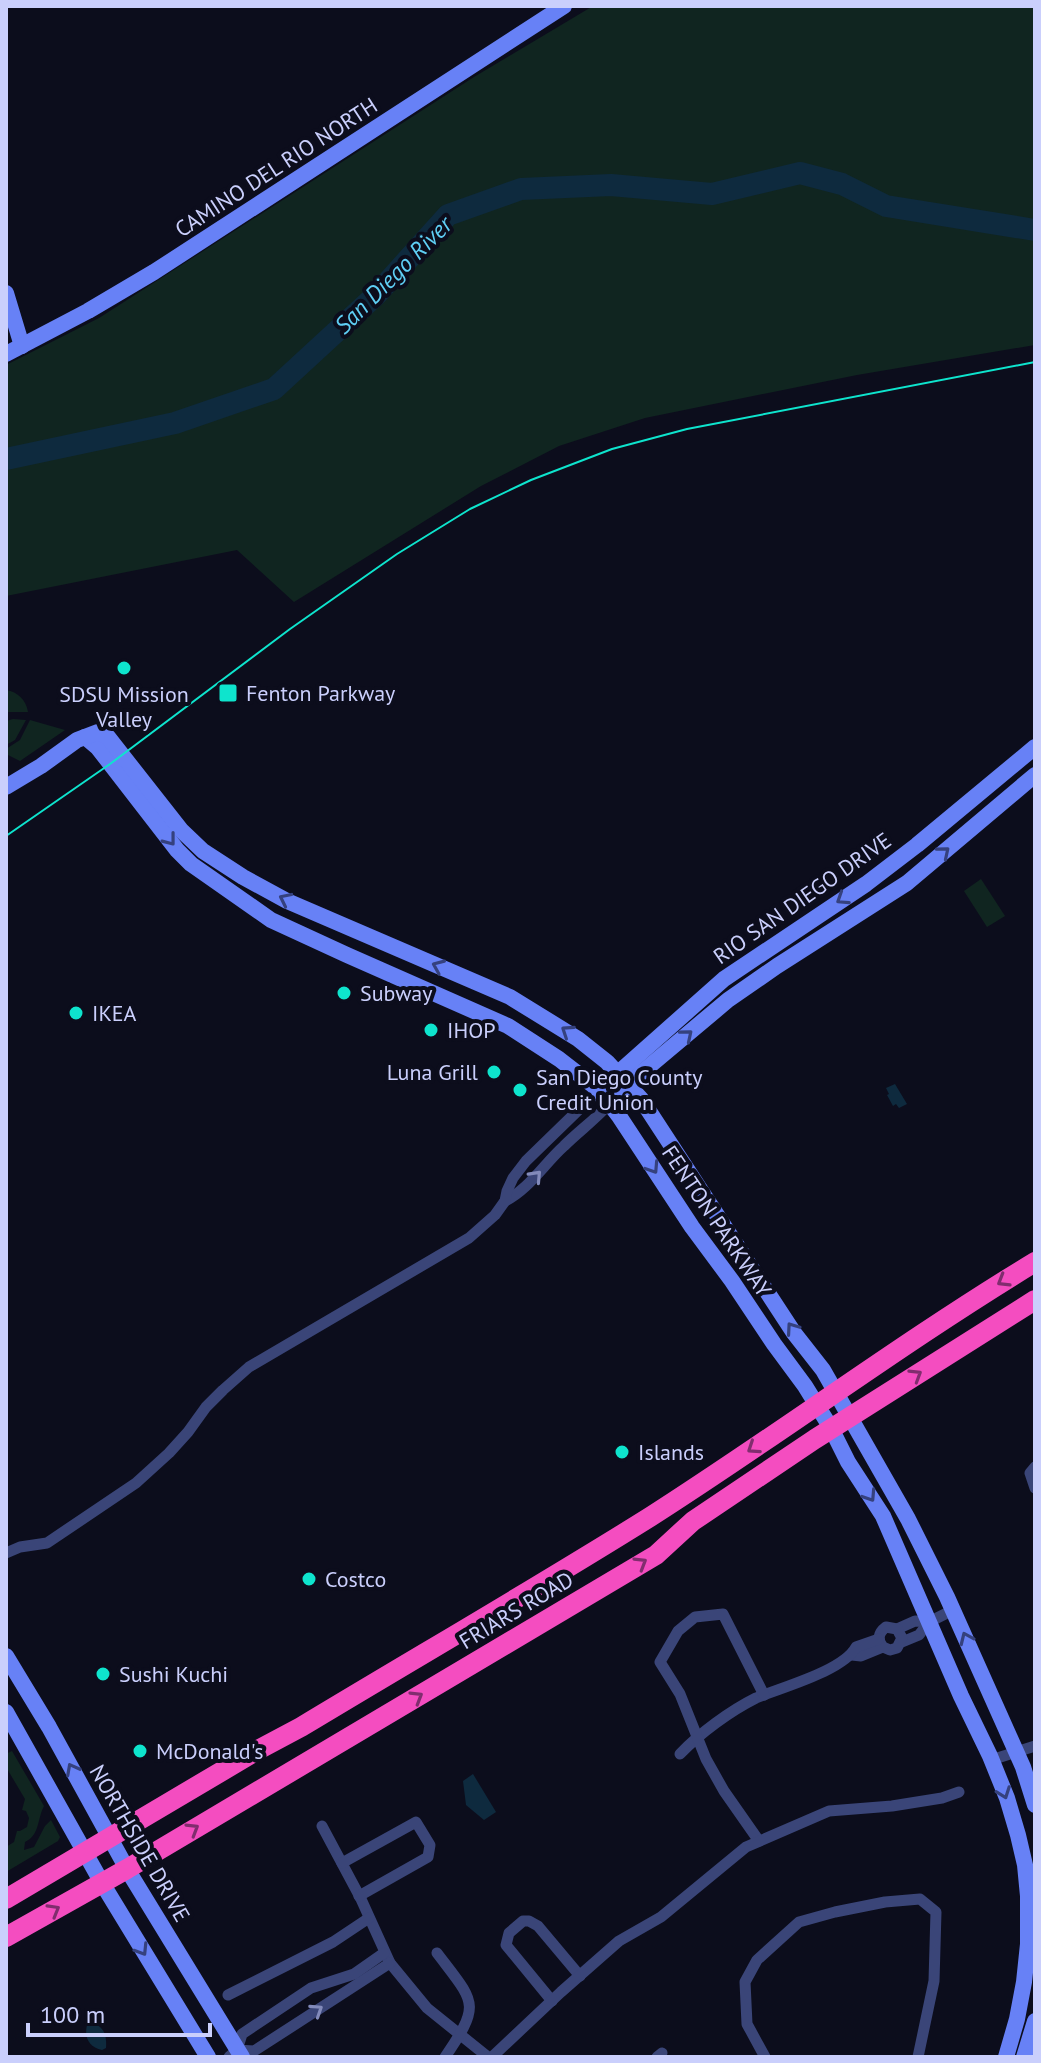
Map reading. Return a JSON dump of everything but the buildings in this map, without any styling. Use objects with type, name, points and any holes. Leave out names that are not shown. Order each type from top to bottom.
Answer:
[{"type":"highway","name":"FRIARS ROAD","points":[[6,1899],[301,1727],[649,1517],[972,1300],[1035,1262]]},
{"type":"highway","name":"FRIARS ROAD","points":[[6,1937],[127,1869],[656,1555],[693,1521],[831,1428],[1035,1300]]},
{"type":"street","name":"CAMINO DEL RIO NORTH","points":[[6,354],[88,311],[180,256],[564,6]]},
{"type":"street","points":[[6,293],[22,346]]},
{"type":"street","name":"FENTON PARKWAY","points":[[1006,2057],[1017,2019],[1028,1944],[1025,1865],[1007,1798],[883,1516],[848,1462],[818,1405],[604,1096],[559,1059],[508,1026],[271,920],[191,864],[98,748],[85,737],[98,732],[108,737],[181,830],[203,851],[287,901],[510,997],[578,1039],[608,1063],[643,1102],[787,1322],[823,1370],[908,1519],[953,1610],[1023,1767],[1035,1805]]},
{"type":"street","points":[[6,787],[85,737]]},
{"type":"street","name":"RIO SAN DIEGO DRIVE","points":[[623,1080],[724,979],[866,884],[1035,747]]},
{"type":"street","name":"RIO SAN DIEGO DRIVE","points":[[604,1096],[728,1000],[907,883],[1035,775]]},
{"type":"street","points":[[131,791],[160,802]]},
{"type":"street","points":[[893,863],[907,883]]},
{"type":"street","points":[[6,1553],[20,1547],[47,1543],[136,1483],[188,1432],[206,1407],[249,1367],[469,1238],[495,1215],[505,1201],[513,1178],[526,1161],[604,1096]]},
{"type":"street","points":[[505,1201],[517,1195],[563,1146],[596,1118],[604,1096]]},
{"type":"street","points":[[1035,1467],[1030,1473],[1035,1488]]},
{"type":"street","points":[[881,1643],[894,1650],[902,1642],[919,1635],[929,1622],[953,1610]]},
{"type":"street","points":[[759,1841],[706,1759],[680,1694],[660,1662],[678,1631],[695,1617],[723,1614],[764,1695]]},
{"type":"street","points":[[881,1643],[880,1633],[886,1627],[897,1629],[915,1621],[929,1622]]},
{"type":"street","points":[[897,1629],[902,1635],[902,1642]]},
{"type":"street","points":[[680,1754],[697,1736],[754,1700],[827,1670],[852,1655],[861,1656],[881,1643]]},
{"type":"street","name":"NORTHSIDE DRIVE","points":[[6,1656],[236,2055]]},
{"type":"street","points":[[954,1678],[978,1666]]},
{"type":"street","points":[[6,1712],[102,1883],[208,2057]]},
{"type":"street","points":[[991,1760],[1035,1746]]},
{"type":"street","points":[[322,1826],[387,1958],[427,2008],[490,2057],[619,1941],[661,1917],[746,1847],[829,1811],[892,1806],[959,1792]]},
{"type":"street","points":[[342,1863],[416,1822],[430,1845],[428,1857],[359,1896]]},
{"type":"street","points":[[765,2057],[747,2024],[745,1982],[757,1960],[799,1922],[885,1902],[920,1899],[936,1912],[934,1981],[918,2057]]},
{"type":"street","points":[[228,1995],[333,1942],[369,1918]]},
{"type":"street","points":[[552,2001],[506,1945],[509,1933],[523,1921],[538,1926],[580,1976]]},
{"type":"street","points":[[437,1953],[465,1990],[471,2004],[469,2017],[445,2057]]},
{"type":"street","points":[[387,1958],[347,1990],[254,2051],[236,2055],[242,2034],[311,1988],[354,1974],[387,1958]]},
{"type":"street","points":[[337,1978],[344,1979],[347,1990]]},
{"type":"street","points":[[1024,2057],[1035,2021]]},
{"type":"green space","points":[[593,6],[1035,6],[1035,345],[857,375],[645,418],[559,446],[481,486],[294,602],[237,550],[6,596],[6,365],[99,318],[474,77]]},
{"type":"green space","points":[[6,690],[21,697],[28,712],[6,712]]},
{"type":"green space","points":[[26,720],[15,740],[6,745],[6,721]]},
{"type":"green space","points":[[30,720],[65,730],[20,761],[6,754],[6,749],[20,740]]},
{"type":"green space","points":[[981,879],[1005,916],[987,927],[964,891]]},
{"type":"green space","points":[[6,1749],[8,1753],[12,1751],[44,1806],[36,1831],[25,1842],[24,1850],[34,1847],[51,1820],[60,1837],[6,1872],[6,1847],[14,1842],[17,1831],[27,1827],[29,1818],[22,1810],[25,1799],[6,1767]]},
{"type":"water","points":[[895,1084],[907,1104],[899,1108],[896,1104],[893,1106],[887,1095],[886,1088]]},
{"type":"water","points":[[473,1774],[496,1812],[484,1820],[466,1805],[463,1781]]},
{"type":"water","points":[[92,2023],[102,2029],[105,2036],[106,2048],[102,2050],[94,2047],[87,2038],[87,2025]]},
{"type":"waterway","name":"San Diego River","points":[[6,459],[175,423],[274,389],[376,295],[448,215],[521,189],[611,185],[712,194],[800,173],[842,184],[886,206],[1035,230]]},
{"type":"tram line","points":[[6,836],[110,764],[290,629],[397,554],[470,509],[531,480],[612,449],[687,429],[1035,362]]},
{"type":"place","name":"SDSU Mission Valley","points":[[124,668]]},
{"type":"place","name":"Fenton Parkway","points":[[228,693]]},
{"type":"place","name":"Subway","points":[[344,993]]},
{"type":"place","name":"IKEA","points":[[76,1013]]},
{"type":"place","name":"IHOP","points":[[431,1030]]},
{"type":"place","name":"Luna Grill","points":[[494,1072]]},
{"type":"place","name":"San Diego County Credit Union","points":[[520,1090]]},
{"type":"place","name":"Islands","points":[[622,1452]]},
{"type":"place","name":"Costco","points":[[309,1579]]},
{"type":"place","name":"Sushi Kuchi","points":[[103,1674]]},
{"type":"place","name":"McDonald's","points":[[140,1751]]}]
